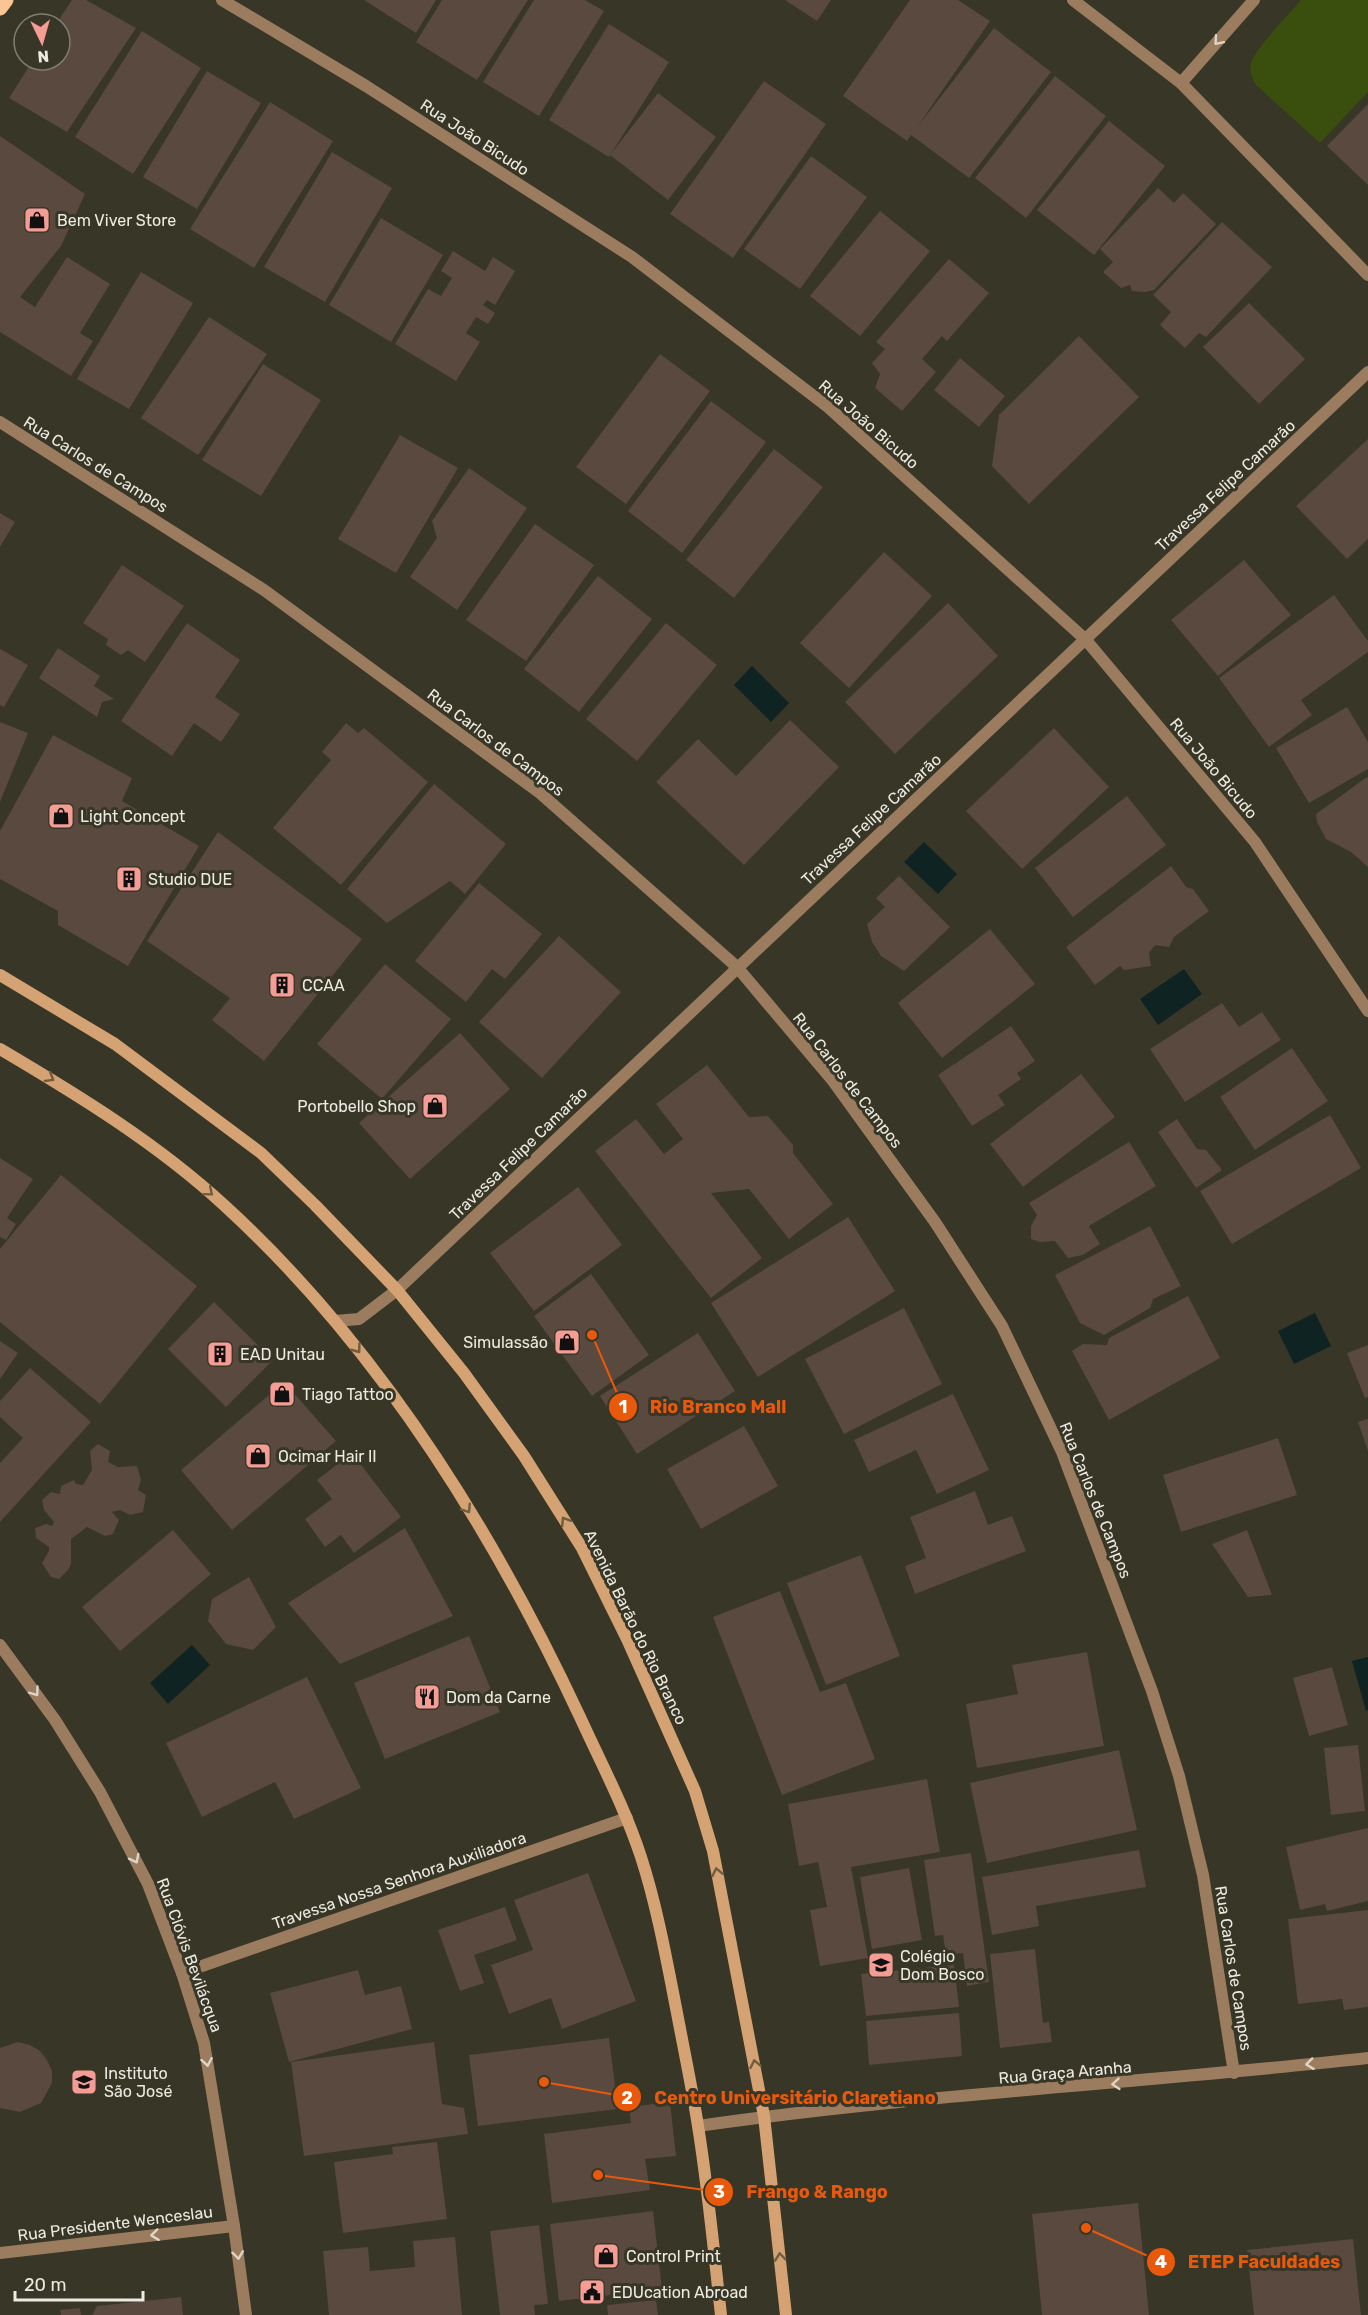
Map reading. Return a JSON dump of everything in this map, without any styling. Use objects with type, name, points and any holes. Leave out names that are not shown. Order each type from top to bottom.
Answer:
[{"type":"main road","points":[[0,8],[6,0]]},
{"type":"main road","name":"Avenida Barão do Rio Branco","points":[[0,975],[115,1044],[261,1153],[315,1205],[397,1290],[464,1373],[517,1447],[582,1548],[627,1639],[695,1791],[713,1851],[764,2116],[786,2315]]},
{"type":"main road","points":[[0,1048],[64,1086],[165,1156],[225,1206],[335,1321],[405,1412],[498,1556],[562,1680],[627,1818],[642,1860],[669,1969],[698,2126],[722,2315]]},
{"type":"street","name":"Rua João Bicudo","points":[[222,0],[366,86],[632,257],[828,407],[1086,640],[1255,842],[1368,1011]]},
{"type":"street","points":[[1073,0],[1181,83],[1368,275]]},
{"type":"street","points":[[1181,83],[1254,0]]},
{"type":"street","name":"Travessa Felipe Camarão","points":[[335,1321],[359,1319],[397,1290],[1368,372]]},
{"type":"street","name":"Rua Carlos de Campos","points":[[0,422],[264,590],[531,786],[737,968],[833,1081],[935,1222],[1002,1326],[1062,1452],[1152,1692],[1179,1776],[1203,1875],[1234,2073]]},
{"type":"street","name":"Rua Clóvis Bevilácqua","points":[[0,1645],[56,1720],[100,1792],[148,1884],[182,1973],[204,2043],[246,2315]]},
{"type":"street","name":"Travessa Nossa Senhora Auxiliadora","points":[[182,1973],[627,1818]]},
{"type":"street","name":"Rua Graça Aranha","points":[[698,2126],[764,2116],[1234,2073],[1368,2058]]},
{"type":"street","name":"Rua Presidente Wenceslau","points":[[0,2253],[234,2226]]},
{"type":"green space","points":[[1301,0],[1368,0],[1368,92],[1320,143],[1256,85],[1251,72],[1251,63],[1259,49]]},
{"type":"water","points":[[752,666],[789,703],[771,722],[734,685]]},
{"type":"water","points":[[924,842],[957,874],[938,894],[904,862]]},
{"type":"water","points":[[1184,969],[1202,994],[1158,1025],[1140,999]]},
{"type":"water","points":[[1315,1313],[1331,1346],[1294,1364],[1278,1331]]},
{"type":"water","points":[[192,1645],[210,1665],[168,1704],[150,1683]]},
{"type":"water","points":[[1368,1657],[1368,1710],[1366,1711],[1352,1661]]},
{"type":"building","points":[[72,0],[86,0],[136,28],[67,132],[9,98],[25,72],[72,72],[72,12],[64,12]]},
{"type":"building","points":[[364,0],[436,0],[416,33]]},
{"type":"building","points":[[442,0],[528,0],[477,80],[416,42]]},
{"type":"building","points":[[534,0],[585,0],[604,11],[539,116],[483,82]]},
{"type":"building","points":[[785,0],[831,0],[817,21]]},
{"type":"building","points":[[910,0],[958,0],[990,21],[918,126],[994,28],[1051,72],[969,178],[911,135],[907,141],[843,96]]},
{"type":"building","points":[[609,24],[669,62],[609,157],[549,120]]},
{"type":"building","points":[[142,31],[201,68],[133,174],[75,137]]},
{"type":"building","points":[[207,71],[261,103],[197,209],[143,177]]},
{"type":"building","points":[[1055,76],[1106,116],[1026,218],[975,178]]},
{"type":"building","points":[[764,81],[826,124],[733,258],[670,214]]},
{"type":"building","points":[[658,93],[716,137],[668,200],[610,155]]},
{"type":"building","points":[[270,102],[333,141],[254,268],[190,229]]},
{"type":"building","points":[[1368,104],[1368,185],[1327,146]]},
{"type":"building","points":[[1109,121],[1165,166],[1094,255],[1037,210]]},
{"type":"building","points":[[0,136],[85,194],[61,246],[20,297],[35,307],[67,257],[110,284],[80,333],[93,341],[71,376],[0,332]]},
{"type":"building","points":[[332,152],[392,188],[325,302],[264,267]]},
{"type":"building","points":[[811,156],[867,197],[800,289],[744,249]]},
{"type":"building","points":[[1158,188],[1174,203],[1183,193],[1216,224],[1154,290],[1132,291],[1130,285],[1121,288],[1103,272],[1113,262],[1100,249]]},
{"type":"building","points":[[880,211],[930,251],[860,336],[810,296]]},
{"type":"building","points":[[381,218],[443,255],[391,342],[329,305]]},
{"type":"building","points":[[1222,222],[1272,267],[1206,337],[1199,333],[1185,348],[1160,325],[1171,312],[1153,295]]},
{"type":"building","points":[[453,251],[485,271],[493,257],[515,271],[495,305],[487,300],[483,305],[495,313],[488,324],[476,317],[466,333],[480,342],[456,381],[395,344],[428,289],[441,296],[452,278],[441,271]]},
{"type":"building","points":[[949,259],[989,293],[947,341],[942,336],[922,359],[936,372],[902,411],[875,388],[880,374],[872,363],[885,349],[876,342]]},
{"type":"building","points":[[141,272],[193,303],[129,409],[77,379]]},
{"type":"building","points":[[1249,303],[1305,359],[1259,404],[1203,347]]},
{"type":"building","points":[[209,317],[267,354],[198,455],[141,418]]},
{"type":"building","points":[[1079,336],[1139,397],[1029,504],[992,466],[999,415]]},
{"type":"building","points":[[660,354],[710,391],[626,504],[576,467]]},
{"type":"building","points":[[960,358],[1005,396],[979,427],[934,390]]},
{"type":"building","points":[[263,364],[321,400],[261,496],[202,460]]},
{"type":"building","points":[[711,401],[766,442],[682,553],[628,511]]},
{"type":"building","points":[[400,435],[458,468],[396,573],[338,539]]},
{"type":"building","points":[[1368,439],[1368,539],[1347,559],[1296,506]]},
{"type":"building","points":[[774,449],[823,487],[734,598],[686,560]]},
{"type":"building","points":[[469,468],[527,508],[457,610],[410,577],[437,538],[432,521]]},
{"type":"building","points":[[0,513],[15,522],[0,547]]},
{"type":"building","points":[[535,524],[594,565],[526,661],[466,620]]},
{"type":"building","points":[[884,552],[932,596],[849,688],[800,643]]},
{"type":"building","points":[[1244,560],[1291,615],[1218,676],[1171,620]]},
{"type":"building","points":[[122,565],[184,606],[145,662],[128,650],[121,655],[106,645],[108,639],[83,623]]},
{"type":"building","points":[[598,576],[652,619],[579,712],[524,669]]},
{"type":"building","points":[[1334,595],[1368,641],[1368,652],[1301,700],[1312,715],[1269,747],[1219,678]]},
{"type":"building","points":[[948,603],[998,656],[895,754],[845,702]]},
{"type":"building","points":[[187,623],[240,660],[215,697],[240,714],[221,742],[194,723],[172,756],[121,721]]},
{"type":"building","points":[[666,623],[717,665],[637,761],[586,719]]},
{"type":"building","points":[[58,648],[100,676],[94,686],[114,699],[102,702],[97,717],[39,678]]},
{"type":"building","points":[[0,649],[28,665],[4,707],[0,705]]},
{"type":"building","points":[[1347,707],[1368,742],[1368,769],[1309,803],[1276,748]]},
{"type":"building","points":[[790,720],[839,767],[744,865],[656,782],[698,739],[736,776]]},
{"type":"building","points":[[0,722],[28,733],[0,802]]},
{"type":"building","points":[[346,723],[358,733],[364,728],[428,782],[341,885],[273,828],[331,760],[322,752]]},
{"type":"building","points":[[1054,728],[1109,787],[1022,869],[966,811]]},
{"type":"building","points":[[53,735],[132,778],[122,801],[199,846],[128,966],[58,925],[58,911],[0,879],[0,831]]},
{"type":"building","points":[[1367,777],[1368,867],[1351,852],[1326,839],[1317,822],[1316,814]]},
{"type":"building","points":[[434,784],[506,844],[465,894],[450,881],[387,923],[347,889]]},
{"type":"building","points":[[1127,796],[1166,845],[1073,917],[1035,868]]},
{"type":"building","points":[[218,832],[362,939],[264,1061],[212,1020],[230,998],[147,941]]},
{"type":"building","points":[[1171,866],[1186,887],[1193,889],[1209,911],[1174,937],[1169,947],[1155,945],[1149,953],[1151,966],[1124,970],[1120,966],[1095,985],[1066,947]]},
{"type":"building","points":[[899,876],[950,927],[904,971],[881,956],[872,942],[867,924],[885,907],[876,898]]},
{"type":"building","points":[[479,883],[542,934],[505,979],[492,969],[466,1002],[415,961]]},
{"type":"building","points":[[990,929],[1035,984],[942,1058],[898,1003]]},
{"type":"building","points":[[559,936],[621,992],[542,1078],[479,1022]]},
{"type":"building","points":[[385,964],[451,1019],[382,1099],[317,1044]]},
{"type":"building","points":[[1222,1003],[1239,1027],[1262,1012],[1281,1040],[1185,1102],[1150,1049]]},
{"type":"building","points":[[1011,1026],[1035,1061],[1017,1073],[1021,1079],[998,1095],[1005,1105],[972,1126],[938,1075]]},
{"type":"building","name":"Portobello Shop","points":[[460,1033],[510,1089],[410,1179],[359,1123]]},
{"type":"building","points":[[1292,1048],[1328,1101],[1255,1150],[1220,1097]]},
{"type":"building","points":[[707,1065],[749,1117],[768,1116],[793,1145],[793,1153],[833,1204],[789,1239],[749,1189],[711,1193],[762,1258],[711,1298],[595,1151],[636,1119],[664,1154],[683,1139],[656,1104]]},
{"type":"building","points":[[1081,1074],[1115,1117],[1023,1187],[990,1144]]},
{"type":"building","points":[[1330,1115],[1361,1168],[1232,1244],[1200,1191]]},
{"type":"building","points":[[1177,1119],[1197,1149],[1206,1150],[1222,1170],[1196,1188],[1158,1132]]},
{"type":"building","points":[[1129,1142],[1156,1186],[1089,1226],[1100,1244],[1083,1255],[1068,1258],[1055,1241],[1040,1242],[1031,1239],[1031,1226],[1037,1215],[1029,1203]]},
{"type":"building","points":[[0,1158],[33,1179],[7,1218],[16,1224],[6,1240],[0,1237]]},
{"type":"building","points":[[61,1175],[197,1286],[100,1404],[0,1322],[0,1249]]},
{"type":"building","points":[[578,1187],[622,1245],[534,1311],[490,1253]]},
{"type":"building","points":[[848,1217],[895,1291],[758,1377],[711,1303]]},
{"type":"building","points":[[1150,1226],[1181,1286],[1153,1299],[1150,1308],[1104,1335],[1080,1323],[1055,1275]]},
{"type":"building","points":[[591,1274],[649,1355],[592,1396],[534,1316]]},
{"type":"building","points":[[1188,1296],[1220,1358],[1109,1420],[1072,1351],[1083,1344],[1107,1345],[1109,1338]]},
{"type":"building","name":"EAD Unitau","points":[[214,1302],[273,1360],[226,1407],[168,1349]]},
{"type":"building","points":[[904,1308],[942,1384],[844,1434],[805,1359]]},
{"type":"building","points":[[698,1333],[735,1391],[637,1454],[600,1396]]},
{"type":"building","points":[[0,1341],[18,1353],[0,1379]]},
{"type":"building","points":[[1368,1345],[1368,1397],[1365,1398],[1347,1353]]},
{"type":"building","points":[[30,1368],[91,1422],[0,1522],[0,1463],[23,1438],[0,1417],[0,1401]]},
{"type":"building","name":"Ocimar Hair II","points":[[284,1382],[336,1441],[232,1530],[181,1470]]},
{"type":"building","points":[[953,1394],[989,1470],[937,1494],[916,1450],[869,1472],[854,1440]]},
{"type":"building","points":[[1368,1419],[1368,1451],[1358,1422]]},
{"type":"building","points":[[744,1426],[778,1486],[701,1529],[667,1469]]},
{"type":"building","points":[[1278,1438],[1297,1495],[1181,1532],[1163,1475]]},
{"type":"building","points":[[98,1444],[110,1451],[108,1462],[118,1467],[137,1466],[141,1480],[138,1490],[146,1495],[143,1512],[130,1515],[120,1510],[112,1512],[119,1520],[113,1534],[105,1536],[87,1527],[71,1539],[71,1564],[68,1570],[59,1579],[51,1577],[42,1563],[49,1547],[36,1538],[35,1528],[46,1524],[52,1526],[54,1522],[44,1510],[42,1500],[51,1492],[60,1494],[61,1486],[74,1480],[76,1484],[83,1485],[92,1470],[90,1451]]},
{"type":"building","points":[[352,1453],[401,1517],[354,1553],[341,1535],[325,1547],[305,1519],[332,1499],[317,1480]]},
{"type":"building","points":[[975,1491],[988,1525],[1012,1516],[1026,1551],[915,1594],[905,1566],[926,1558],[910,1517]]},
{"type":"building","points":[[405,1528],[453,1616],[340,1664],[288,1603]]},
{"type":"building","points":[[173,1530],[211,1574],[120,1651],[82,1607]]},
{"type":"building","points":[[1247,1530],[1272,1595],[1248,1597],[1212,1544]]},
{"type":"building","points":[[861,1555],[900,1656],[826,1685],[787,1583]]},
{"type":"building","points":[[249,1577],[276,1627],[253,1650],[226,1644],[208,1621],[212,1599]]},
{"type":"building","points":[[780,1591],[820,1692],[846,1683],[875,1759],[782,1795],[713,1617]]},
{"type":"building","name":"Dom da Carne","points":[[469,1636],[500,1712],[385,1759],[354,1683]]},
{"type":"building","points":[[1087,1652],[1104,1746],[977,1768],[966,1704],[1018,1694],[1012,1665]]},
{"type":"building","points":[[1332,1667],[1348,1725],[1309,1736],[1293,1678]]},
{"type":"building","points":[[307,1677],[361,1788],[294,1819],[275,1782],[202,1817],[166,1743]]},
{"type":"building","points":[[1358,1745],[1365,1811],[1331,1815],[1324,1748]]},
{"type":"building","points":[[1119,1750],[1137,1830],[987,1863],[970,1783]]},
{"type":"building","points":[[927,1779],[940,1852],[851,1867],[868,1958],[820,1966],[810,1910],[827,1907],[818,1862],[799,1866],[788,1804]]},
{"type":"building","points":[[1368,1828],[1368,1901],[1327,1911],[1325,1904],[1300,1910],[1286,1847]]},
{"type":"building","points":[[1139,1850],[1146,1887],[1036,1906],[1039,1926],[992,1935],[982,1877]]},
{"type":"building","points":[[971,1853],[989,1982],[967,1986],[963,1953],[946,1955],[943,1935],[935,1936],[924,1860]]},
{"type":"building","points":[[909,1868],[922,1940],[872,1949],[860,1877]]},
{"type":"building","points":[[588,1873],[636,2001],[562,2029],[551,1998],[509,2014],[491,1965],[533,1950],[514,1900]]},
{"type":"building","points":[[505,1907],[517,1940],[474,1955],[484,1983],[460,1991],[438,1930]]},
{"type":"building","points":[[1368,1910],[1368,2007],[1344,2010],[1342,1999],[1298,2004],[1288,1919]]},
{"type":"building","points":[[1035,1949],[1043,2023],[1049,2022],[1052,2042],[1000,2048],[990,1954]]},
{"type":"building","points":[[954,1965],[959,2007],[866,2016],[861,1974]]},
{"type":"building","points":[[358,1970],[365,1995],[401,1986],[412,2029],[289,2062],[270,1993]]},
{"type":"building","points":[[959,2013],[962,2056],[869,2065],[866,2021]]},
{"type":"building","points":[[609,2038],[618,2109],[478,2126],[469,2055]]},
{"type":"building","points":[[18,2042],[40,2051],[52,2071],[52,2083],[41,2103],[20,2112],[0,2108],[0,2048]]},
{"type":"building","points":[[434,2042],[442,2104],[464,2108],[468,2134],[304,2156],[291,2062]]},
{"type":"building","points":[[670,2102],[676,2156],[645,2159],[650,2190],[552,2203],[544,2134],[631,2123],[629,2107]]},
{"type":"building","points":[[437,2142],[447,2219],[343,2233],[334,2162],[393,2154],[392,2147]]},
{"type":"building","points":[[1138,2203],[1149,2315],[1042,2315],[1032,2214]]},
{"type":"building","name":"Control Print","points":[[653,2211],[662,2289],[559,2301],[550,2224]]},
{"type":"building","points":[[539,2225],[548,2304],[534,2305],[535,2315],[500,2315],[490,2231]]},
{"type":"building","points":[[455,2237],[462,2315],[329,2315],[323,2251],[368,2247],[370,2271],[415,2267],[413,2241]]},
{"type":"building","points":[[1353,2239],[1361,2315],[1254,2315],[1247,2250]]},
{"type":"building","points":[[181,2297],[183,2315],[92,2315],[97,2306]]},
{"type":"building","points":[[656,2300],[658,2315],[608,2315],[607,2305]]},
{"type":"building","points":[[80,2308],[81,2315],[61,2315],[60,2310]]},
{"type":"place","name":"Bem Viver Store","points":[[37,220]]},
{"type":"place","name":"Light Concept","points":[[61,816]]},
{"type":"place","name":"Studio DUE","points":[[129,879]]},
{"type":"place","name":"CCAA","points":[[282,985]]},
{"type":"place","name":"Portobello Shop","points":[[435,1106]]},
{"type":"place","name":"Rio Branco Mall","points":[[592,1335]]},
{"type":"place","name":"Simulassão","points":[[567,1342]]},
{"type":"place","name":"EAD Unitau","points":[[220,1354]]},
{"type":"place","name":"Tiago Tattoo","points":[[282,1394]]},
{"type":"place","name":"Ocimar Hair II","points":[[258,1456]]},
{"type":"place","name":"Dom da Carne","points":[[427,1697]]},
{"type":"place","name":"Colégio Dom Bosco","points":[[881,1965]]},
{"type":"place","name":"Instituto São José","points":[[84,2082]]},
{"type":"place","name":"Centro Universitário Claretiano","points":[[544,2082]]},
{"type":"place","name":"Frango & Rango","points":[[598,2175]]},
{"type":"place","name":"ETEP Faculdades","points":[[1086,2228]]},
{"type":"place","name":"Control Print","points":[[606,2256]]},
{"type":"place","name":"EDUcation Abroad","points":[[592,2292]]}]
